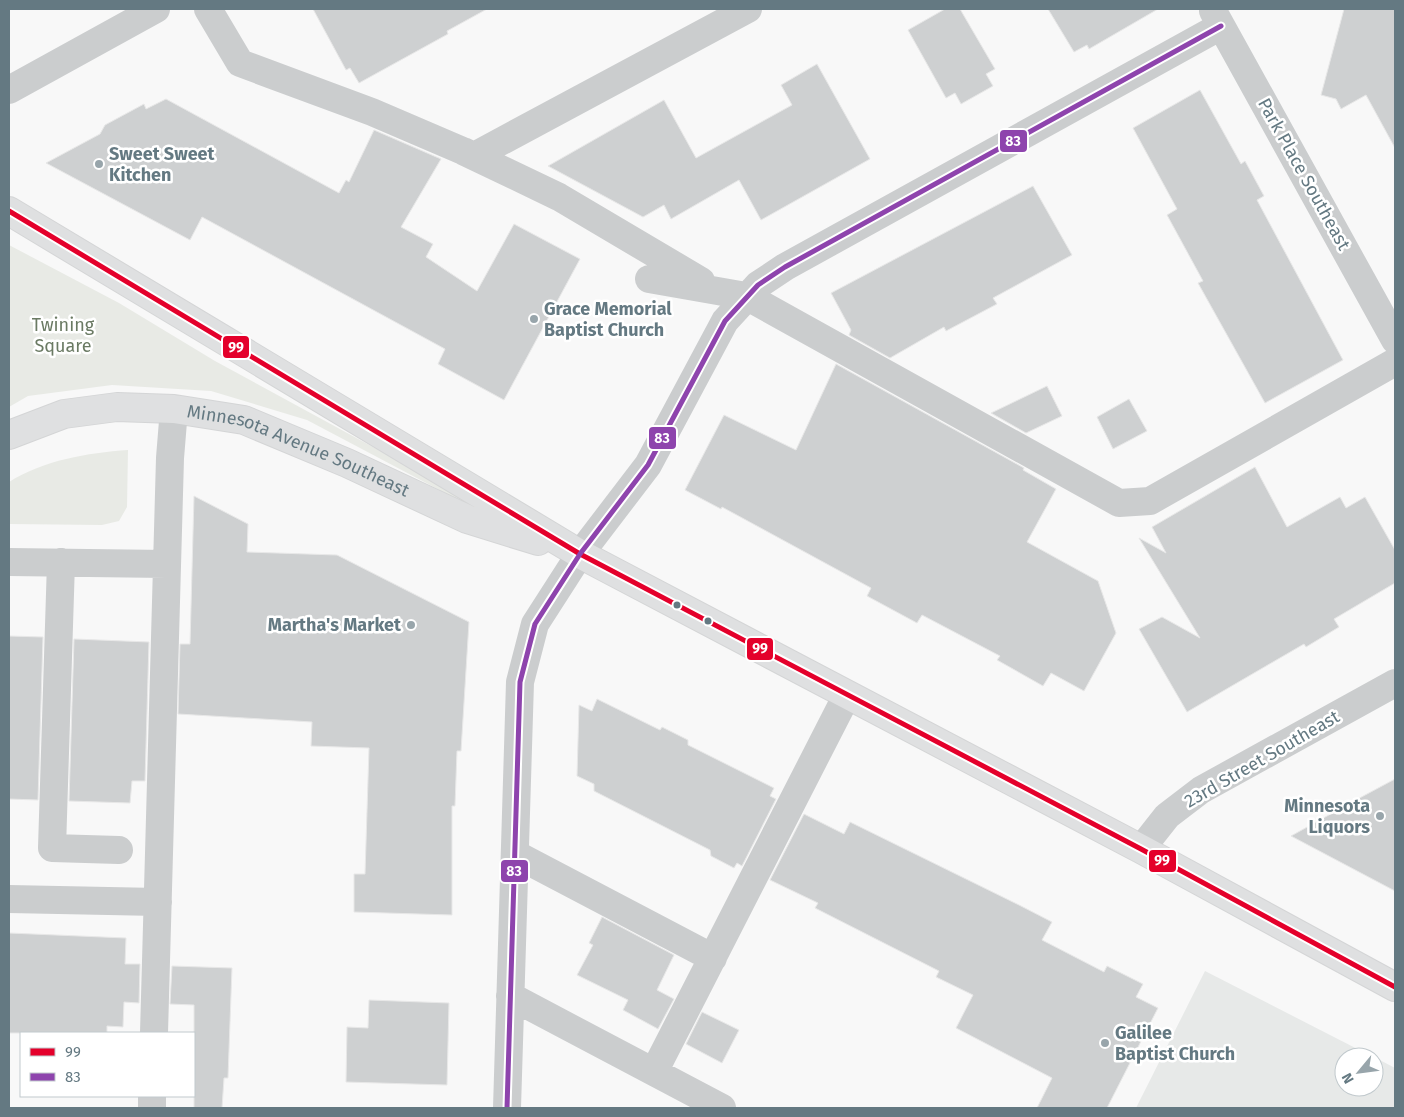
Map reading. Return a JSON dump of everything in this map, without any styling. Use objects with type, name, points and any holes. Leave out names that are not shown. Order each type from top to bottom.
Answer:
[{"type":"main road","name":"Minnesota Avenue Southeast","points":[[9,211],[580,554],[1140,849],[1395,987]]},
{"type":"main road","name":"Minnesota Avenue Southeast","points":[[9,435],[64,414],[117,407],[174,409],[244,420],[347,463],[467,519],[580,554]]},
{"type":"street","points":[[9,90],[156,9]]},
{"type":"street","points":[[208,9],[240,63],[372,112],[474,156],[559,197],[717,291]]},
{"type":"street","points":[[474,156],[748,9]]},
{"type":"street","points":[[507,1108],[520,682],[536,624],[580,554],[648,466],[725,321],[758,285],[785,267],[1217,17]]},
{"type":"street","name":"Park Place Southeast","points":[[1217,17],[1395,340]]},
{"type":"street","points":[[649,279],[746,296],[1119,503],[1150,501],[1395,362]]},
{"type":"street","points":[[154,1032],[167,564],[174,409]]},
{"type":"street","points":[[9,562],[167,564]]},
{"type":"street","points":[[61,562],[52,848],[119,850]]},
{"type":"street","name":"23rd Street Southeast","points":[[1140,849],[1167,816],[1201,790],[1395,683]]},
{"type":"street","points":[[654,1072],[847,694]]},
{"type":"street","points":[[515,854],[713,958]]},
{"type":"street","points":[[9,899],[158,902]]},
{"type":"street","points":[[510,996],[722,1108]]},
{"type":"shaded area","points":[[1205,971],[1353,1047],[1334,1047],[1334,1097],[1384,1097],[1384,1062],[1395,1068],[1395,1108],[1136,1108]]},
{"type":"green space","name":"Twining Square","points":[[9,245],[119,303],[215,361],[485,508],[483,513],[307,420],[211,391],[112,385],[28,396],[9,407]]},
{"type":"green space","points":[[128,450],[127,507],[119,521],[102,525],[9,524],[9,482],[22,474],[51,463],[97,453]]},
{"type":"building","points":[[313,9],[487,9],[447,31],[448,34],[359,83],[350,68],[346,70]]},
{"type":"building","points":[[945,9],[960,9],[995,69],[986,74],[993,86],[961,104],[955,93],[946,98],[908,30]]},
{"type":"building","points":[[1048,9],[1158,9],[1089,49],[1087,45],[1074,52]]},
{"type":"building","points":[[1344,9],[1395,9],[1395,148],[1366,95],[1341,109],[1336,99],[1321,95]]},
{"type":"building","points":[[817,64],[870,159],[761,220],[739,180],[671,219],[664,205],[643,217],[548,166],[664,100],[696,158],[792,105],[781,85]]},
{"type":"building","points":[[1200,90],[1241,164],[1245,161],[1264,196],[1257,200],[1343,360],[1265,403],[1198,283],[1203,281],[1167,215],[1177,209],[1133,128]]},
{"type":"building","points":[[166,99],[339,193],[346,180],[349,182],[374,130],[441,159],[401,227],[433,244],[426,257],[477,291],[514,224],[580,259],[504,400],[438,364],[445,349],[202,217],[190,240],[46,163],[100,134],[105,125],[144,104],[146,109]]},
{"type":"building","points":[[1033,186],[1072,255],[993,298],[997,304],[946,331],[944,327],[890,358],[849,335],[851,330],[831,293]]},
{"type":"building","points":[[836,364],[1024,468],[1023,470],[1056,489],[1027,542],[1098,581],[1116,633],[1084,691],[1051,673],[1043,686],[997,660],[1000,656],[922,615],[917,623],[867,596],[871,588],[722,507],[721,509],[685,490],[724,415],[796,450]]},
{"type":"building","points":[[1047,386],[1062,416],[1026,433],[991,413]]},
{"type":"building","points":[[1129,399],[1147,431],[1113,449],[1097,417]]},
{"type":"building","points":[[1255,467],[1287,527],[1340,497],[1346,508],[1365,497],[1395,550],[1395,583],[1334,619],[1339,627],[1306,647],[1304,644],[1187,712],[1139,629],[1162,617],[1200,638],[1139,538],[1166,553],[1152,527]]},
{"type":"building","points":[[194,496],[248,524],[247,552],[337,555],[469,622],[461,751],[457,751],[455,806],[452,806],[452,915],[354,912],[354,874],[365,874],[369,748],[311,746],[312,722],[178,714],[180,644],[190,644]]},
{"type":"building","points":[[9,636],[43,637],[38,800],[9,799]]},
{"type":"building","points":[[74,639],[149,642],[145,781],[132,781],[130,803],[69,801]]},
{"type":"building","points":[[597,699],[660,730],[662,727],[688,740],[688,745],[774,788],[770,796],[776,799],[742,866],[737,863],[734,868],[711,856],[710,850],[594,791],[594,784],[577,776],[579,705],[592,711]]},
{"type":"building","points":[[1395,779],[1395,891],[1291,836],[1354,801]]},
{"type":"building","points":[[804,814],[844,834],[850,822],[1019,905],[1052,922],[1042,940],[1104,972],[1107,966],[1143,984],[1136,997],[1158,1008],[1107,1108],[1037,1108],[1052,1078],[956,1028],[973,995],[936,977],[939,971],[815,908],[818,903],[770,880]]},
{"type":"building","points":[[602,917],[674,955],[657,990],[674,999],[658,1029],[623,1010],[628,1000],[577,975],[593,945],[589,943]]},
{"type":"building","points":[[9,933],[126,938],[125,964],[140,964],[139,1003],[124,1002],[123,1027],[107,1026],[107,1032],[9,1033]]},
{"type":"building","points":[[172,966],[232,968],[228,1078],[224,1078],[222,1108],[194,1108],[194,1005],[170,1004]]},
{"type":"building","points":[[369,1000],[449,1003],[447,1085],[346,1082],[347,1027],[368,1028]]},
{"type":"building","points":[[702,1012],[739,1030],[722,1063],[686,1044]]},
{"type":"transit line","name":"83","points":[[507,1108],[520,682],[535,624],[580,554],[648,465],[725,321],[758,285],[785,267],[1221,26]]},
{"type":"transit line","name":"99","points":[[9,211],[580,554],[1141,849],[1395,987]]},
{"type":"place","name":"Sweet Sweet Kitchen","points":[[99,164]]},
{"type":"place","name":"Grace Memorial Baptist Church","points":[[534,319]]},
{"type":"place","name":"Martha's Market","points":[[411,625]]},
{"type":"place","name":"Minnesota Liquors","points":[[1380,816]]},
{"type":"place","name":"Galilee Baptist Church","points":[[1105,1043]]}]
